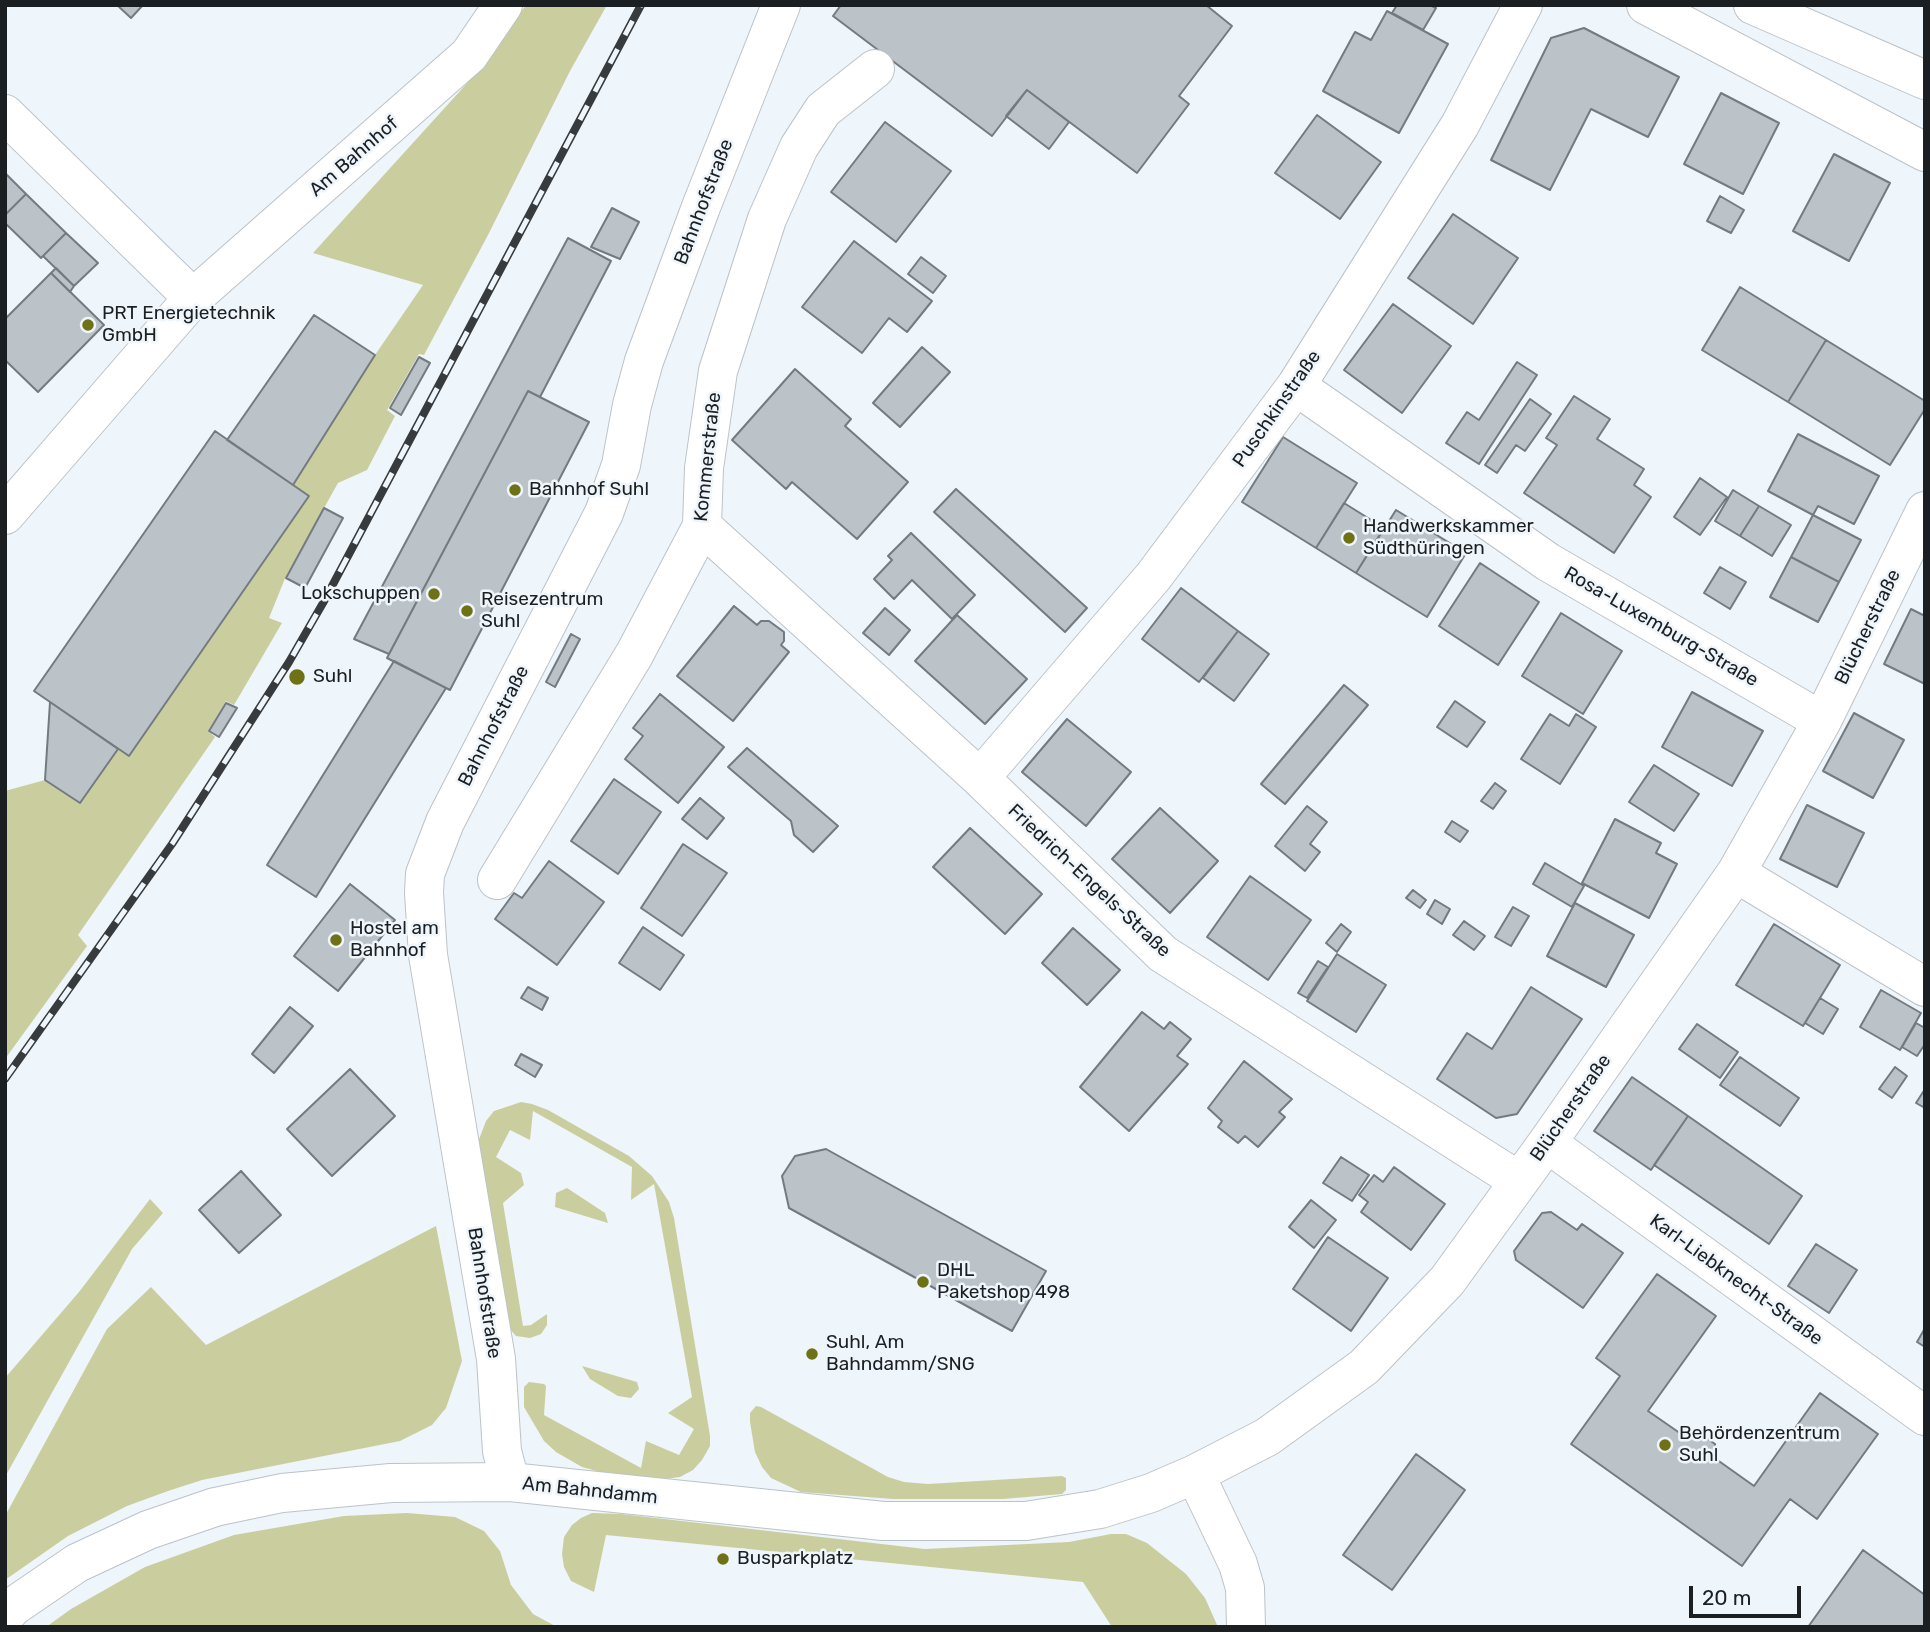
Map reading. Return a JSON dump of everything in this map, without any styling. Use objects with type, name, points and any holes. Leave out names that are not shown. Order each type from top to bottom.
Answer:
[{"type":"street","name":"Am Bahnhof","points":[[5,516],[193,298],[469,55],[503,5]]},
{"type":"street","name":"Bahnhofstraße","points":[[510,1482],[502,1451],[496,1359],[428,955],[425,874],[445,821],[604,513],[621,465],[632,405],[644,361],[701,207],[781,5]]},
{"type":"street","name":"Puschkinstraße","points":[[980,778],[1153,578],[1296,386],[1460,125],[1523,5]]},
{"type":"street","points":[[1646,5],[1925,152]]},
{"type":"street","points":[[1753,5],[1925,80]]},
{"type":"street","name":"Kommerstraße","points":[[497,880],[634,655],[702,526],[704,468],[718,371],[767,219],[799,147],[823,110],[876,69]]},
{"type":"street","points":[[5,114],[193,298]]},
{"type":"street","name":"Rosa-Luxemburg-Straße","points":[[1296,386],[1548,562],[1822,720]]},
{"type":"street","name":"Blücherstraße","points":[[1195,1474],[1267,1437],[1364,1367],[1447,1281],[1736,873],[1822,720],[1925,511]]},
{"type":"street","name":"Friedrich-Engels-Straße","points":[[702,526],[980,778],[1163,954],[1519,1181]]},
{"type":"street","points":[[1736,873],[1925,987]]},
{"type":"street","name":"Karl-Liebknecht-Straße","points":[[1547,1143],[1925,1416]]},
{"type":"street","points":[[1195,1474],[1238,1563],[1245,1588],[1246,1627]]},
{"type":"street","name":"Am Bahndamm","points":[[5,1615],[77,1563],[148,1530],[215,1507],[282,1493],[391,1483],[510,1482],[883,1521],[952,1523],[1026,1521],[1100,1509],[1150,1493],[1195,1474]]},
{"type":"green space","points":[[526,5],[607,5],[570,71],[424,355],[419,354],[387,410],[395,416],[367,470],[338,483],[286,576],[269,618],[282,623],[234,705],[226,701],[208,731],[215,737],[78,935],[87,946],[5,1059],[5,791],[45,780],[80,803],[118,749],[129,756],[309,497],[293,485],[423,285],[313,253],[480,69]]},
{"type":"green space","points":[[521,1102],[548,1110],[629,1156],[652,1176],[669,1202],[674,1218],[710,1436],[710,1446],[702,1460],[693,1470],[680,1477],[665,1479],[600,1472],[582,1467],[556,1452],[544,1441],[524,1407],[524,1387],[529,1382],[544,1384],[544,1415],[641,1468],[646,1441],[679,1455],[694,1429],[668,1413],[692,1397],[654,1184],[631,1200],[632,1167],[533,1111],[530,1140],[510,1130],[496,1157],[521,1173],[524,1185],[503,1203],[523,1326],[531,1325],[547,1314],[547,1325],[541,1334],[530,1338],[516,1336],[509,1328],[478,1142],[486,1121],[494,1111]]},
{"type":"green space","points":[[567,1188],[605,1213],[608,1223],[555,1207],[556,1193]]},
{"type":"green space","points":[[150,1199],[163,1213],[132,1249],[5,1477],[5,1378],[79,1292]]},
{"type":"green space","points":[[436,1226],[462,1361],[446,1408],[432,1425],[400,1441],[202,1480],[168,1491],[127,1506],[68,1536],[5,1580],[5,1516],[107,1329],[151,1287],[206,1345]]},
{"type":"green space","points":[[582,1366],[637,1382],[639,1389],[631,1398],[618,1396],[590,1379]]},
{"type":"green space","points":[[756,1406],[888,1477],[904,1482],[928,1484],[1062,1476],[1066,1478],[1066,1490],[1062,1494],[1003,1499],[893,1499],[801,1492],[771,1478],[762,1467],[755,1452],[750,1422],[750,1413]]},
{"type":"green space","points":[[407,1513],[455,1517],[484,1531],[500,1551],[511,1585],[533,1614],[557,1627],[46,1627],[71,1609],[145,1567],[234,1535],[344,1516]]},
{"type":"green space","points":[[592,1513],[621,1514],[925,1549],[1069,1542],[1126,1534],[1147,1543],[1186,1574],[1205,1598],[1218,1627],[1112,1627],[1083,1582],[606,1535],[594,1592],[571,1581],[564,1567],[562,1554],[564,1537],[572,1525]]},
{"type":"building","points":[[117,5],[143,5],[131,18]]},
{"type":"building","points":[[841,5],[1206,5],[1232,26],[1179,96],[1189,104],[1137,173],[1027,90],[992,136],[833,16]]},
{"type":"building","points":[[1397,5],[1430,5],[1436,8],[1423,30],[1392,13]]},
{"type":"building","points":[[1387,11],[1448,44],[1399,133],[1323,91],[1355,32],[1371,40]]},
{"type":"building","points":[[1584,28],[1679,77],[1648,137],[1591,109],[1550,190],[1491,160],[1551,38]]},
{"type":"building","points":[[1027,90],[1069,122],[1049,149],[1006,116]]},
{"type":"building","points":[[1721,93],[1779,123],[1743,194],[1684,164]]},
{"type":"building","points":[[1317,115],[1381,162],[1340,219],[1275,173]]},
{"type":"building","points":[[885,122],[951,171],[896,242],[831,192]]},
{"type":"building","points":[[1834,154],[1890,183],[1849,261],[1793,231]]},
{"type":"building","points":[[5,173],[26,194],[5,215]]},
{"type":"building","points":[[26,194],[66,233],[41,258],[5,223],[5,215]]},
{"type":"building","points":[[1720,196],[1744,210],[1731,233],[1707,221]]},
{"type":"building","points":[[612,208],[639,222],[620,259],[591,247]]},
{"type":"building","points":[[1453,214],[1518,258],[1473,324],[1408,278]]},
{"type":"building","points":[[66,233],[98,263],[74,286],[43,256]]},
{"type":"building","points":[[568,238],[611,261],[540,397],[528,391],[389,654],[354,639]]},
{"type":"building","points":[[854,241],[932,301],[907,332],[889,318],[862,353],[802,307]]},
{"type":"building","points":[[921,257],[946,276],[933,293],[908,274]]},
{"type":"building","points":[[56,268],[74,286],[70,292],[51,273]]},
{"type":"building","points":[[51,273],[104,325],[38,392],[5,360],[5,319]]},
{"type":"building","points":[[1740,287],[1826,340],[1788,402],[1702,350]]},
{"type":"building","points":[[1393,304],[1451,346],[1402,413],[1344,370]]},
{"type":"building","points":[[314,315],[375,355],[293,485],[227,440]]},
{"type":"building","points":[[1826,340],[1925,401],[1925,409],[1890,465],[1788,402]]},
{"type":"building","points":[[922,347],[950,372],[900,427],[873,403]]},
{"type":"building","points":[[419,357],[430,363],[401,415],[390,408]]},
{"type":"building","points":[[1517,362],[1537,375],[1479,464],[1446,443],[1467,412],[1479,420]]},
{"type":"building","points":[[795,369],[851,419],[845,426],[908,482],[857,539],[792,482],[786,489],[732,440]]},
{"type":"building","name":"Bahnhof Suhl","points":[[528,391],[589,422],[450,690],[387,658]]},
{"type":"building","points":[[1574,396],[1610,419],[1597,439],[1644,469],[1634,485],[1651,497],[1614,553],[1524,493],[1557,445],[1546,438]]},
{"type":"building","points":[[1530,399],[1551,414],[1525,451],[1516,445],[1497,473],[1485,465]]},
{"type":"building","points":[[215,431],[309,496],[129,756],[34,691]]},
{"type":"building","points":[[1798,434],[1879,476],[1854,524],[1818,506],[1813,515],[1768,491]]},
{"type":"building","points":[[1283,437],[1357,483],[1316,548],[1242,502]]},
{"type":"building","points":[[1700,478],[1727,497],[1700,535],[1674,517]]},
{"type":"building","points":[[956,489],[1087,608],[1065,632],[934,512]]},
{"type":"building","points":[[1733,490],[1759,506],[1740,536],[1715,521]]},
{"type":"building","points":[[1344,503],[1384,528],[1356,573],[1316,548]]},
{"type":"building","points":[[1759,506],[1791,525],[1772,556],[1740,536]]},
{"type":"building","points":[[324,508],[343,518],[305,588],[286,578]]},
{"type":"building","points":[[1396,510],[1466,553],[1427,617],[1356,573]]},
{"type":"building","points":[[1813,515],[1861,540],[1839,582],[1791,557]]},
{"type":"building","points":[[911,533],[975,595],[952,619],[912,580],[894,599],[874,579],[892,560],[888,556]]},
{"type":"building","points":[[1791,557],[1839,582],[1818,622],[1770,597]]},
{"type":"building","points":[[1480,563],[1539,602],[1498,665],[1439,626]]},
{"type":"building","points":[[1720,567],[1746,582],[1730,609],[1704,593]]},
{"type":"building","points":[[1181,588],[1238,631],[1199,682],[1142,639]]},
{"type":"building","points":[[734,606],[757,625],[761,621],[769,621],[784,632],[781,645],[789,652],[733,721],[677,676]]},
{"type":"building","points":[[885,608],[910,630],[889,655],[863,633]]},
{"type":"building","points":[[1911,609],[1925,616],[1925,684],[1884,664]]},
{"type":"building","points":[[1561,613],[1622,651],[1583,714],[1522,676]]},
{"type":"building","points":[[957,615],[1027,679],[985,724],[915,661]]},
{"type":"building","points":[[1238,631],[1269,654],[1234,701],[1203,678]]},
{"type":"building","points":[[571,634],[580,639],[555,687],[546,682]]},
{"type":"building","name":"Suhl","points":[[394,661],[446,688],[316,897],[267,865]]},
{"type":"building","points":[[1344,685],[1368,705],[1285,804],[1261,784]]},
{"type":"building","points":[[1692,692],[1763,731],[1732,786],[1662,747]]},
{"type":"building","points":[[660,694],[724,747],[678,803],[625,759],[643,736],[633,728]]},
{"type":"building","points":[[1455,701],[1485,722],[1467,747],[1437,727]]},
{"type":"building","points":[[50,702],[118,749],[80,803],[45,780]]},
{"type":"building","points":[[226,703],[237,708],[219,737],[209,731]]},
{"type":"building","points":[[1854,713],[1904,740],[1873,798],[1823,771]]},
{"type":"building","points":[[1550,714],[1569,726],[1576,714],[1596,727],[1560,784],[1521,759]]},
{"type":"building","points":[[1067,719],[1131,772],[1086,826],[1022,772]]},
{"type":"building","points":[[747,748],[838,826],[813,852],[794,835],[791,821],[728,767]]},
{"type":"building","points":[[1654,765],[1699,794],[1674,831],[1629,802]]},
{"type":"building","points":[[614,779],[661,812],[618,874],[571,841]]},
{"type":"building","points":[[1495,783],[1506,791],[1493,809],[1481,801]]},
{"type":"building","points":[[700,798],[724,818],[707,839],[682,819]]},
{"type":"building","points":[[1807,805],[1864,833],[1837,887],[1780,859]]},
{"type":"building","points":[[1307,806],[1327,822],[1310,844],[1320,852],[1305,871],[1275,846]]},
{"type":"building","points":[[1160,808],[1218,861],[1170,913],[1112,859]]},
{"type":"building","points":[[1615,819],[1661,843],[1656,853],[1677,864],[1649,918],[1582,883]]},
{"type":"building","points":[[1452,821],[1468,831],[1460,842],[1445,832]]},
{"type":"building","points":[[970,828],[1042,894],[1005,934],[933,867]]},
{"type":"building","points":[[683,844],[727,873],[682,936],[641,908]]},
{"type":"building","points":[[549,861],[604,902],[557,965],[495,919],[514,893],[522,898]]},
{"type":"building","points":[[1545,863],[1584,886],[1572,907],[1533,884]]},
{"type":"building","points":[[1250,876],[1311,920],[1268,980],[1207,937]]},
{"type":"building","points":[[350,884],[395,920],[338,991],[294,956]]},
{"type":"building","points":[[1413,890],[1426,900],[1420,908],[1406,898]]},
{"type":"building","points":[[1435,900],[1450,909],[1442,924],[1427,914]]},
{"type":"building","points":[[1575,903],[1634,935],[1606,987],[1547,956]]},
{"type":"building","points":[[1513,907],[1529,916],[1511,946],[1495,937]]},
{"type":"building","points":[[1464,921],[1485,936],[1474,950],[1453,935]]},
{"type":"building","points":[[1341,924],[1351,932],[1337,952],[1326,943]]},
{"type":"building","points":[[1774,924],[1840,965],[1803,1026],[1736,985]]},
{"type":"building","points":[[643,927],[684,955],[660,990],[619,963]]},
{"type":"building","points":[[1073,928],[1120,970],[1087,1005],[1042,963]]},
{"type":"building","points":[[1337,954],[1386,985],[1356,1032],[1307,1001]]},
{"type":"building","points":[[1318,961],[1328,967],[1307,998],[1298,993]]},
{"type":"building","points":[[528,987],[548,998],[542,1010],[521,998]]},
{"type":"building","points":[[1531,987],[1582,1019],[1517,1114],[1496,1118],[1437,1079],[1467,1033],[1492,1049]]},
{"type":"building","points":[[1881,990],[1921,1013],[1900,1050],[1860,1027]]},
{"type":"building","points":[[1820,998],[1838,1009],[1823,1034],[1805,1023]]},
{"type":"building","points":[[290,1007],[313,1026],[274,1073],[252,1054]]},
{"type":"building","points":[[1142,1012],[1164,1029],[1170,1022],[1191,1039],[1177,1056],[1188,1064],[1129,1131],[1080,1087]]},
{"type":"building","points":[[1916,1023],[1925,1028],[1925,1044],[1917,1056],[1902,1047]]},
{"type":"building","points":[[1697,1024],[1738,1052],[1720,1078],[1679,1049]]},
{"type":"building","points":[[521,1054],[542,1065],[535,1077],[515,1065]]},
{"type":"building","points":[[1740,1057],[1799,1098],[1780,1126],[1720,1085]]},
{"type":"building","points":[[1244,1061],[1292,1099],[1279,1112],[1285,1117],[1258,1147],[1245,1136],[1238,1143],[1218,1127],[1222,1121],[1208,1108]]},
{"type":"building","points":[[1895,1067],[1907,1076],[1892,1098],[1879,1089]]},
{"type":"building","points":[[350,1069],[395,1116],[332,1176],[287,1129]]},
{"type":"building","points":[[1632,1077],[1688,1116],[1651,1170],[1594,1131]]},
{"type":"building","points":[[1925,1089],[1925,1108],[1916,1103]]},
{"type":"building","points":[[1688,1116],[1802,1196],[1769,1244],[1654,1165]]},
{"type":"building","points":[[826,1149],[1046,1271],[1012,1331],[789,1208],[782,1176],[795,1156]]},
{"type":"building","points":[[1341,1157],[1369,1175],[1352,1201],[1323,1183]]},
{"type":"building","points":[[1394,1167],[1445,1204],[1411,1250],[1361,1212],[1368,1202],[1359,1195],[1374,1175],[1383,1182]]},
{"type":"building","points":[[241,1171],[281,1215],[239,1253],[199,1210]]},
{"type":"building","points":[[1311,1200],[1336,1220],[1314,1248],[1289,1227]]},
{"type":"building","points":[[1551,1212],[1577,1230],[1582,1224],[1623,1253],[1583,1308],[1516,1260],[1514,1251],[1542,1213]]},
{"type":"building","points":[[1328,1237],[1388,1278],[1351,1331],[1293,1289]]},
{"type":"building","points":[[1816,1244],[1857,1270],[1829,1313],[1788,1286]]},
{"type":"building","points":[[1657,1274],[1716,1316],[1648,1411],[1687,1438],[1701,1434],[1715,1444],[1716,1459],[1754,1486],[1820,1393],[1878,1434],[1817,1519],[1790,1499],[1742,1566],[1571,1444],[1620,1376],[1596,1358]]},
{"type":"building","points":[[1925,1328],[1925,1347],[1917,1342]]},
{"type":"building","points":[[1416,1454],[1465,1490],[1392,1590],[1343,1555]]},
{"type":"building","points":[[1863,1550],[1925,1595],[1925,1627],[1808,1627]]},
{"type":"railway","points":[[5,1079],[172,844],[289,662],[323,603],[641,5]]},
{"type":"place","name":"PRT Energietechnik GmbH","points":[[88,325]]},
{"type":"place","name":"Bahnhof Suhl","points":[[515,490]]},
{"type":"place","name":"Handwerkskammer Südthüringen","points":[[1349,538]]},
{"type":"place","name":"Lokschuppen","points":[[434,594]]},
{"type":"place","name":"Reisezentrum Suhl","points":[[467,611]]},
{"type":"place","name":"Suhl","points":[[297,677]]},
{"type":"place","name":"Hostel am Bahnhof","points":[[336,940]]},
{"type":"place","name":"DHL Paketshop 498","points":[[923,1282]]},
{"type":"place","name":"Suhl, Am Bahndamm/SNG","points":[[812,1354]]},
{"type":"place","name":"Behördenzentrum Suhl","points":[[1665,1445]]},
{"type":"place","name":"Busparkplatz","points":[[723,1559]]}]
